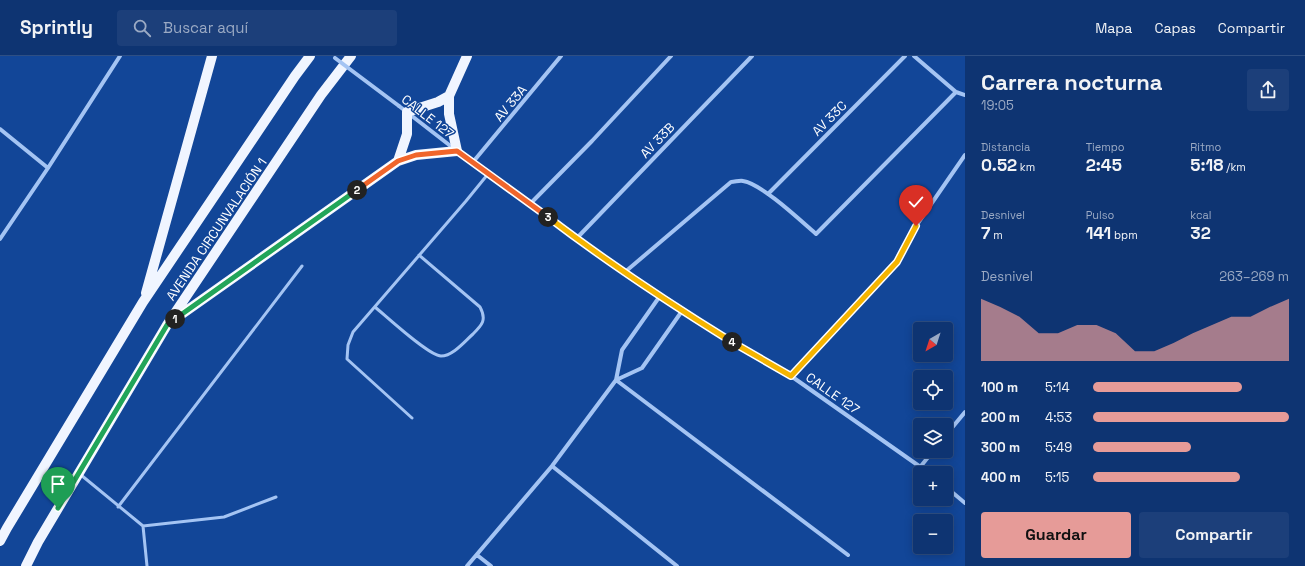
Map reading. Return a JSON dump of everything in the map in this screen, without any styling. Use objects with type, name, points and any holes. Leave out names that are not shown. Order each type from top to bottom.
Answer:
[{"type":"main road","points":[[144,302],[212,56]]},
{"type":"main road","name":"AVENIDA CIRCUNVALACIÓN 1","points":[[0,541],[144,302],[295,76],[310,56]]},
{"type":"main road","name":"AVENIDA CIRCUNVALACIÓN 1","points":[[26,566],[38,542],[167,325],[321,95],[351,56]]},
{"type":"main road","points":[[167,325],[398,161],[416,155],[457,151],[449,114],[449,96],[467,56]]},
{"type":"main road","points":[[398,161],[407,134],[403,109],[438,102],[449,96]]},
{"type":"street","points":[[0,239],[48,168],[120,56]]},
{"type":"street","name":"CALLE 127","points":[[332,56],[576,239],[682,311],[791,376],[921,466]]},
{"type":"street","name":"AV 33A","points":[[473,162],[562,56]]},
{"type":"street","points":[[530,204],[592,141],[671,56]]},
{"type":"street","name":"AV 33B","points":[[576,239],[752,56]]},
{"type":"street","name":"AV 33C","points":[[768,194],[905,56]]},
{"type":"street","points":[[914,56],[956,92],[965,95]]},
{"type":"street","points":[[625,272],[731,182],[743,181],[768,194],[816,234],[956,92]]},
{"type":"street","points":[[0,129],[48,168]]},
{"type":"street","points":[[791,376],[897,262],[916,226],[965,155]]},
{"type":"street","points":[[467,566],[552,466],[616,380],[622,350],[660,296]]},
{"type":"street","points":[[616,380],[642,368],[682,311]]},
{"type":"street","points":[[616,380],[848,555]]},
{"type":"street","points":[[953,427],[965,412]]},
{"type":"street","points":[[921,466],[927,458]]},
{"type":"street","points":[[552,466],[677,566]]},
{"type":"street","points":[[953,493],[965,503]]},
{"type":"street","points":[[477,554],[491,566]]},
{"type":"lane","points":[[412,418],[347,359],[348,345],[353,332],[466,202],[488,174]]},
{"type":"lane","points":[[375,306],[429,351],[440,356],[447,355],[457,349],[482,325],[483,312],[480,307],[419,255]]},
{"type":"lane","points":[[118,507],[302,266]]},
{"type":"lane","points":[[79,474],[143,526],[224,517],[276,497]]},
{"type":"lane","points":[[143,526],[147,566]]},
{"type":"route","points":[[58,508],[167,325],[398,161],[416,155],[457,151],[592,250],[682,311],[791,376],[897,262],[916,226]]}]
